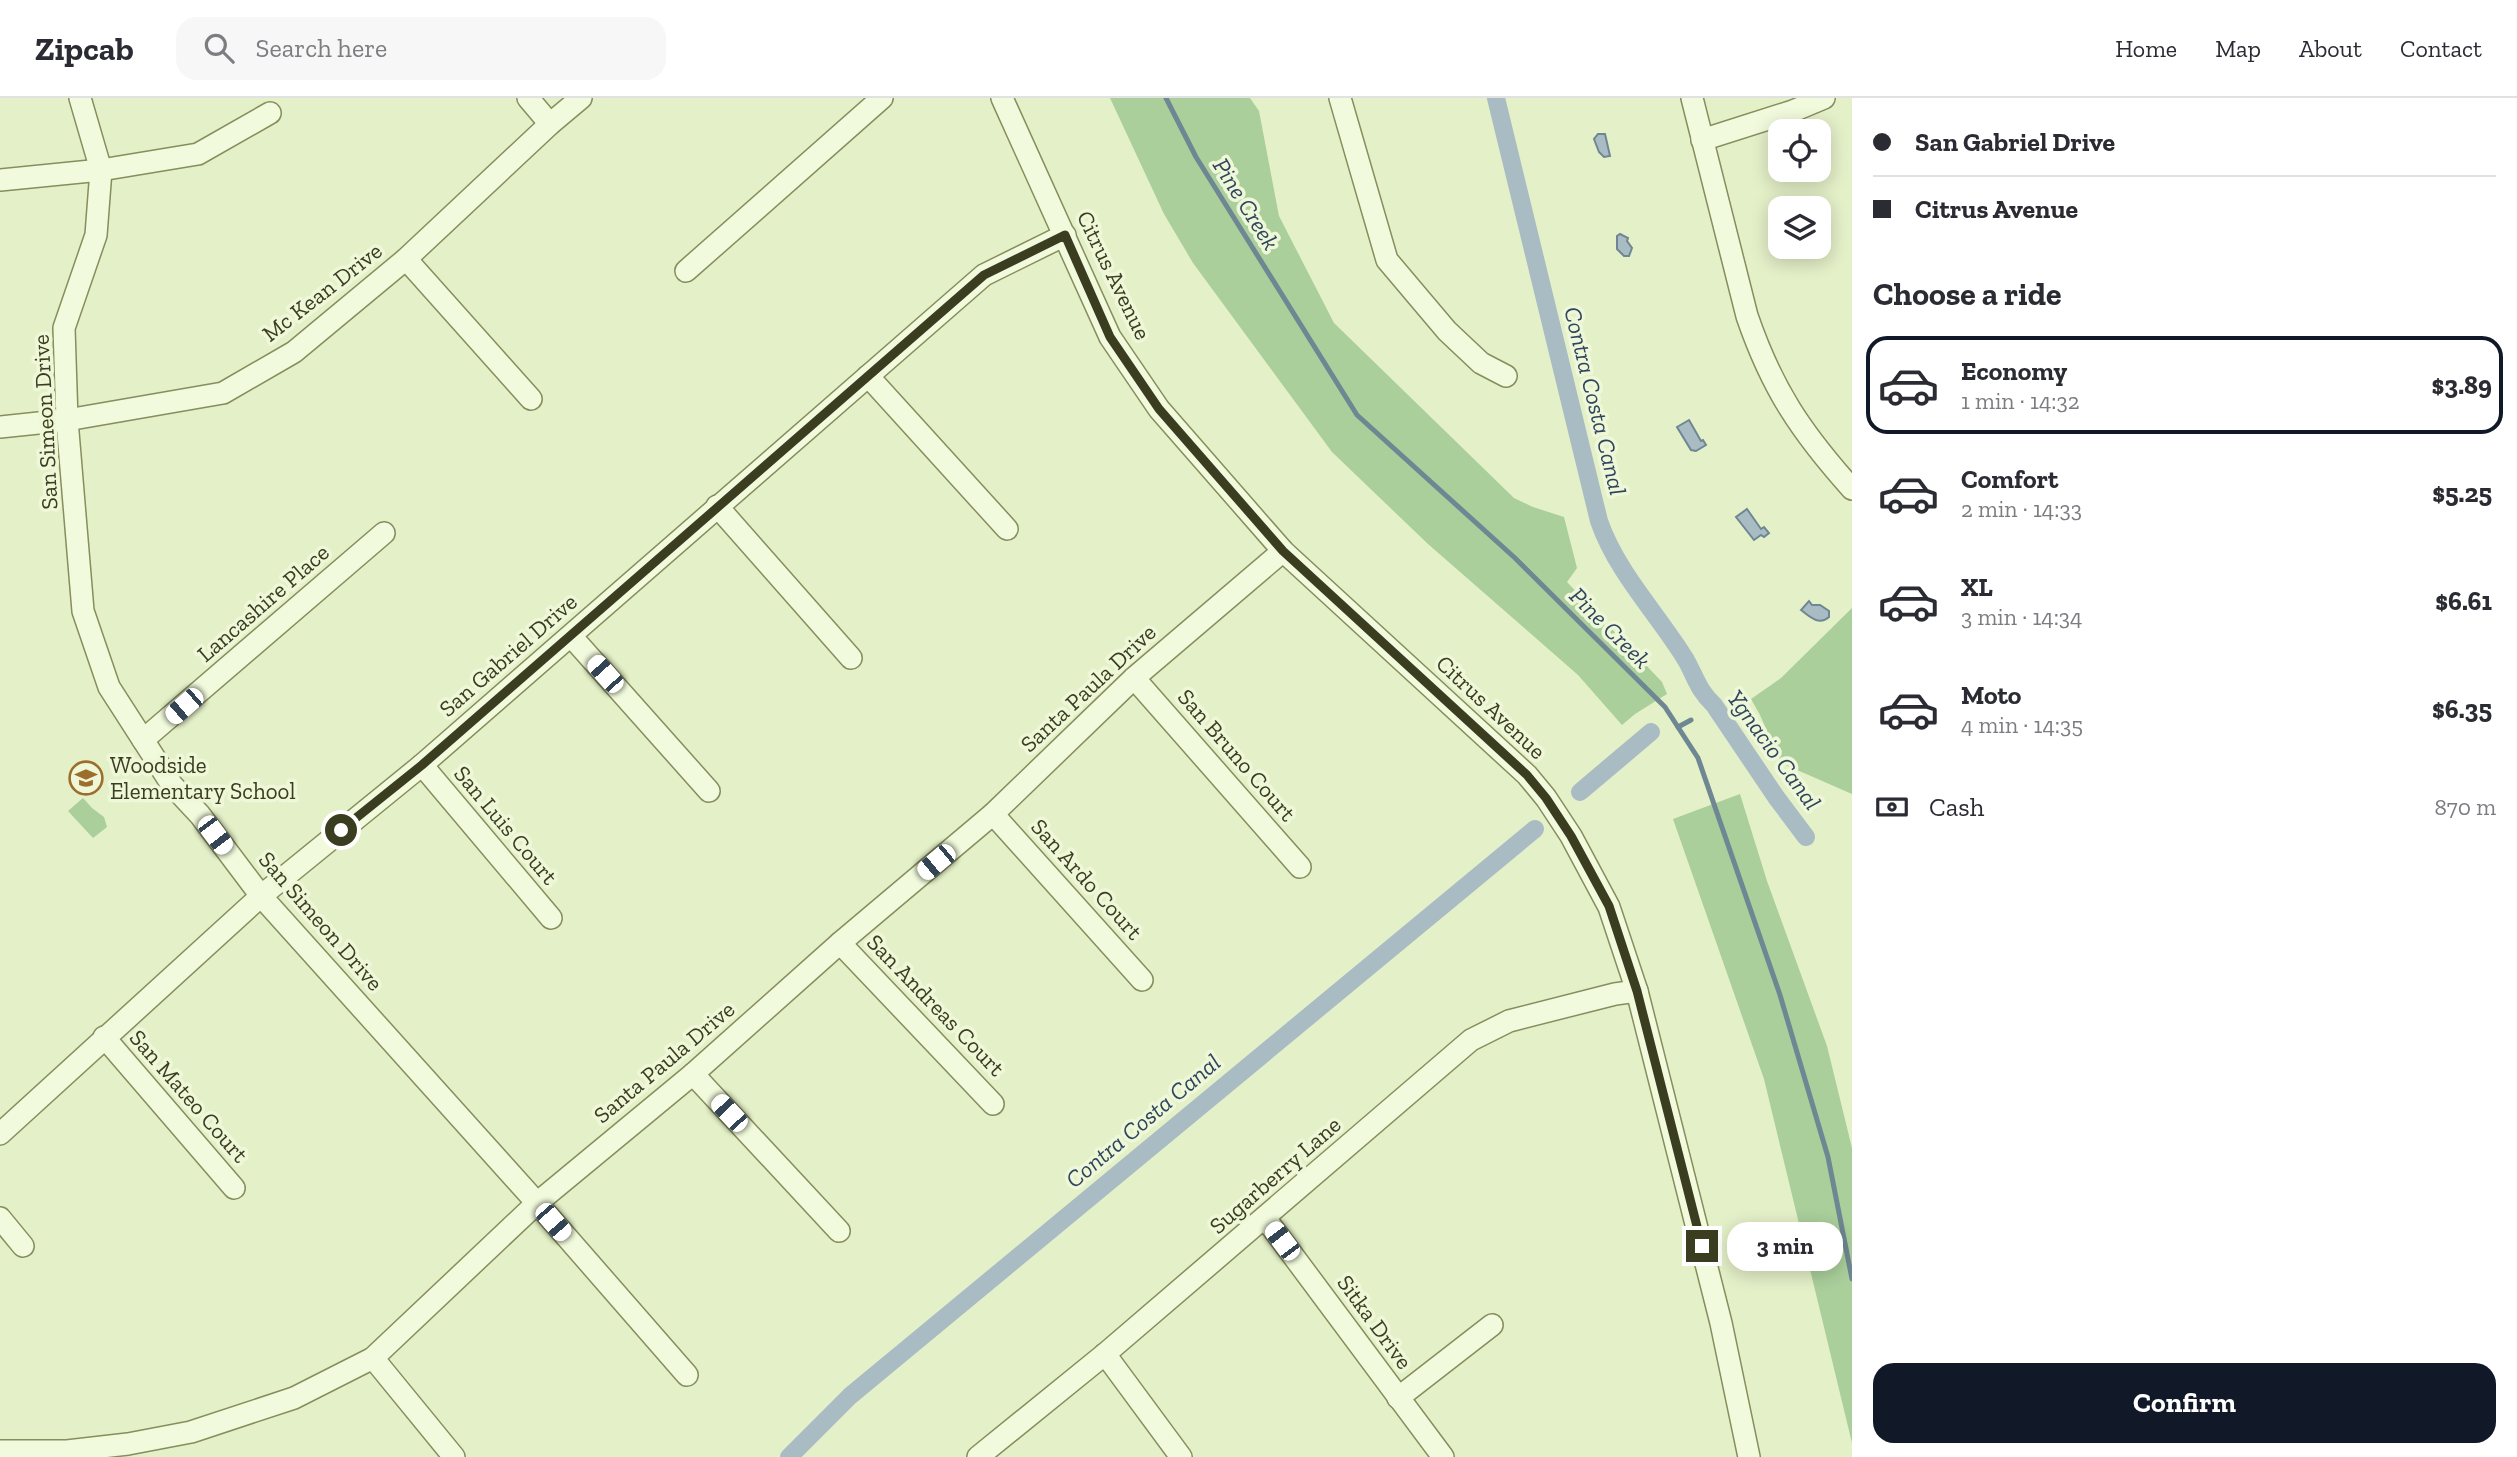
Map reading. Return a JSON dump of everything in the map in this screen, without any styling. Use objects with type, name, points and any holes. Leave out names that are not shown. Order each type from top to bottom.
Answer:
[{"type":"street","name":"San Simeon Drive","points":[[80,98],[101,170],[96,234],[64,328],[67,420],[83,611],[109,687],[172,785],[200,815],[261,896],[537,1203],[687,1375]]},
{"type":"street","points":[[528,98],[550,124]]},
{"type":"street","name":"Mc Kean Drive","points":[[0,427],[67,420],[223,393],[294,352],[406,259],[581,98]]},
{"type":"street","points":[[686,271],[881,98]]},
{"type":"street","name":"Citrus Avenue","points":[[1002,98],[1110,337],[1159,409],[1283,551],[1527,775],[1571,836],[1609,906],[1637,991],[1721,1323],[1749,1457]]},
{"type":"street","points":[[1340,98],[1387,260],[1447,331],[1481,363],[1506,376]]},
{"type":"street","points":[[1692,98],[1747,316],[1759,350],[1790,412],[1820,453],[1852,489]]},
{"type":"street","points":[[1702,140],[1793,111],[1824,98]]},
{"type":"street","points":[[0,180],[101,170],[198,154],[270,113]]},
{"type":"street","name":"San Gabriel Drive","points":[[0,1134],[261,896],[422,765],[984,275],[1065,235]]},
{"type":"street","points":[[406,259],[531,399]]},
{"type":"street","points":[[868,376],[1007,529]]},
{"type":"street","points":[[717,506],[851,657]]},
{"type":"street","name":"Lancashire Place","points":[[144,740],[384,533]]},
{"type":"street","name":"Santa Paula Drive","points":[[0,1451],[67,1451],[128,1444],[191,1432],[294,1398],[373,1358],[537,1203],[692,1074],[840,943],[993,814],[1135,678],[1283,551]]},
{"type":"street","points":[[570,636],[709,791]]},
{"type":"street","name":"San Bruno Court","points":[[1135,678],[1300,867]]},
{"type":"street","name":"San Luis Court","points":[[422,765],[551,918]]},
{"type":"street","name":"San Ardo Court","points":[[993,814],[1142,980]]},
{"type":"street","name":"San Andreas Court","points":[[840,943],[993,1104]]},
{"type":"street","name":"Sugarberry Lane","points":[[978,1457],[1105,1354],[1471,1040],[1509,1021],[1637,991]]},
{"type":"street","name":"San Mateo Court","points":[[104,1037],[234,1188]]},
{"type":"street","points":[[692,1074],[839,1231]]},
{"type":"street","points":[[0,1218],[23,1246]]},
{"type":"street","name":"Sitka Drive","points":[[1265,1218],[1443,1457]]},
{"type":"street","points":[[1398,1398],[1492,1325]]},
{"type":"street","points":[[1105,1354],[1181,1457]]},
{"type":"street","points":[[373,1358],[454,1457]]},
{"type":"green space","points":[[1110,98],[1250,98],[1259,111],[1279,216],[1334,323],[1514,498],[1564,517],[1577,568],[1567,582],[1662,682],[1667,694],[1622,725],[1578,675],[1428,544],[1332,452],[1193,263],[1164,214]]},
{"type":"green space","points":[[1852,608],[1852,794],[1781,763],[1751,699],[1781,678]]},
{"type":"green space","points":[[1740,794],[1767,881],[1827,1046],[1852,1148],[1852,1443],[1764,1079],[1673,819]]},
{"type":"green space","points":[[83,798],[104,817],[107,827],[93,838],[68,811]]},
{"type":"shaded area","points":[[1598,134],[1605,134],[1610,156],[1604,157],[1599,152],[1594,139]]},
{"type":"shaded area","points":[[1620,234],[1628,238],[1632,248],[1629,256],[1624,256],[1617,249],[1617,236]]},
{"type":"shaded area","points":[[1689,420],[1706,445],[1696,451],[1691,450],[1677,427]]},
{"type":"shaded area","points":[[1747,509],[1761,529],[1764,527],[1769,533],[1764,537],[1761,535],[1754,540],[1736,517]]},
{"type":"shaded area","points":[[1809,601],[1812,605],[1820,605],[1829,611],[1829,617],[1818,621],[1801,610]]},
{"type":"waterway","name":"Pine Creek","points":[[1166,98],[1196,157],[1357,415],[1515,558],[1665,707],[1698,758],[1780,995],[1828,1157],[1852,1279]]},
{"type":"waterway","name":"Contra Costa Canal","points":[[1496,98],[1599,521],[1616,558],[1675,643],[1701,689],[1806,837]]},
{"type":"waterway","points":[[1678,727],[1691,720]]},
{"type":"waterway","name":"Contra Costa Canal","points":[[1580,792],[1651,732]]},
{"type":"waterway","name":"Contra Costa Canal","points":[[789,1457],[850,1396],[1535,829]]},
{"type":"place","name":"Woodside Elementary School","points":[[86,778]]},
{"type":"route","points":[[341,830],[422,765],[984,275],[1065,235],[1110,337],[1159,409],[1283,551],[1527,775],[1571,836],[1609,906],[1637,991],[1702,1246]]},
{"type":"water label","name":"Ygnacio Canal","points":[[1774,750]]}]
